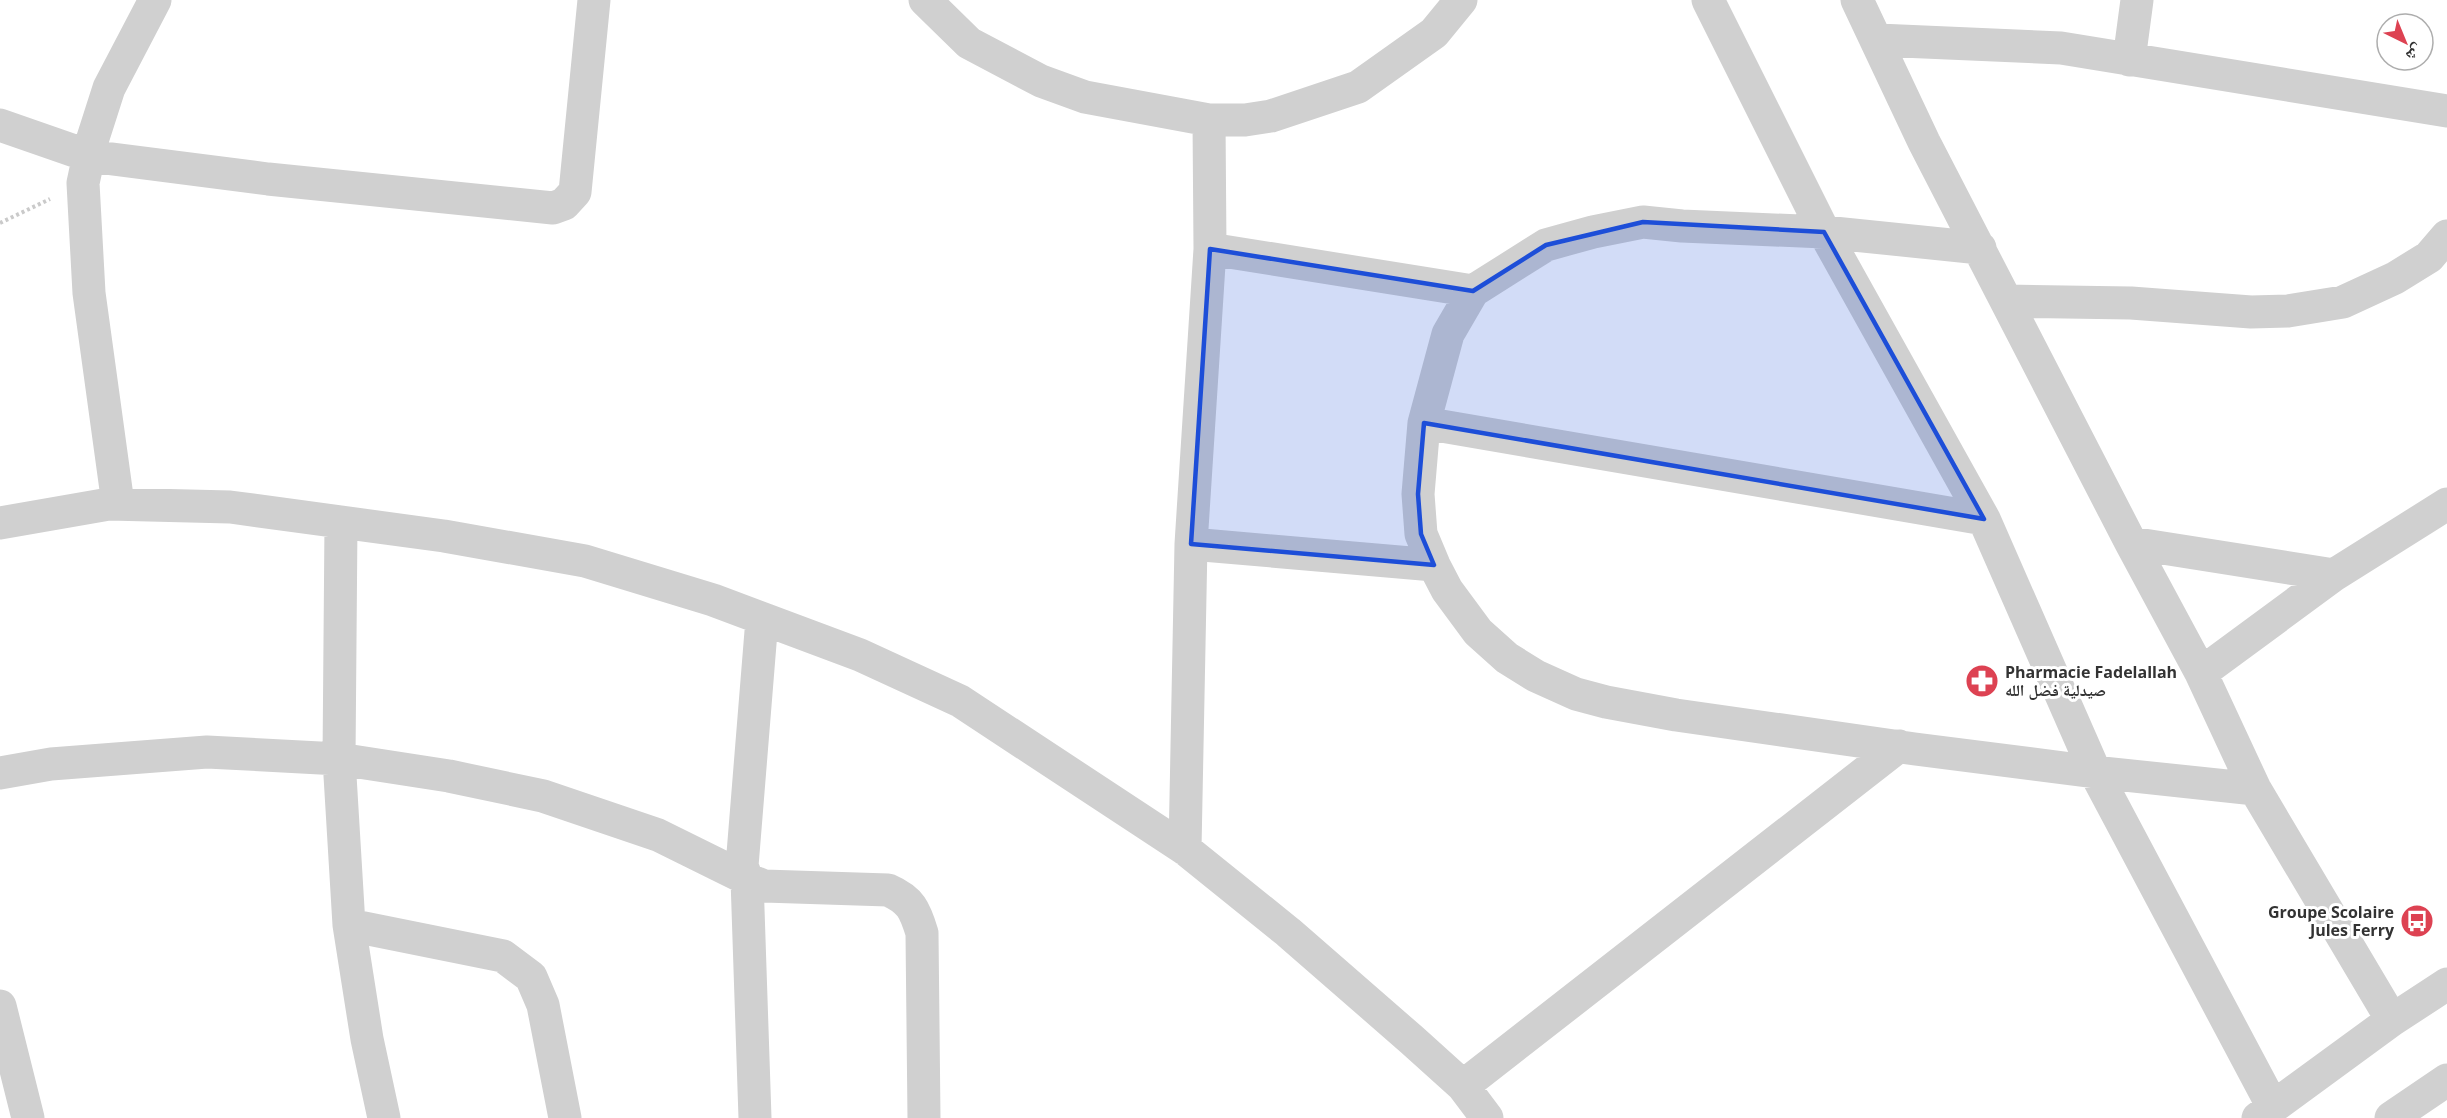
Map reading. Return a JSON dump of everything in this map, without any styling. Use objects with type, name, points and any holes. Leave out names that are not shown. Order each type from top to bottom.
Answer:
[{"type":"street","points":[[118,504],[89,293],[86,169],[109,88],[155,0]]},
{"type":"street","points":[[0,125],[86,169],[268,179],[553,208],[564,204],[575,192],[594,0]]},
{"type":"street","points":[[924,0],[969,43],[1041,81],[1085,97],[1209,120],[1245,120],[1272,116],[1358,87],[1434,33],[1461,0]]},
{"type":"street","points":[[1708,0],[1824,232],[1984,519],[2095,772],[2265,1112],[2392,1020],[2447,984]]},
{"type":"street","points":[[1857,0],[1878,40],[1924,142],[2131,543],[2201,673],[2255,789],[2392,1020]]},
{"type":"street","points":[[2129,60],[2137,0]]},
{"type":"street","points":[[1878,40],[2061,48],[2447,111]]},
{"type":"street","points":[[1185,849],[1191,544],[1210,249],[1209,120]]},
{"type":"street","points":[[1980,248],[1824,232],[1682,226],[1643,222],[1593,232],[1546,245],[1473,291],[1448,334],[1424,423],[1418,494],[1420,534],[1434,565],[1447,590],[1478,632],[1517,664],[1536,676],[1576,694],[1676,715],[2095,772],[2255,789]]},
{"type":"street","points":[[2007,301],[2131,303],[2251,312],[2288,311],[2343,302],[2395,279],[2429,257],[2447,236]]},
{"type":"street","points":[[1210,249],[1473,291]]},
{"type":"street","points":[[1424,423],[1984,519]]},
{"type":"street","points":[[0,523],[118,504],[230,507],[444,536],[585,561],[713,600],[860,655],[960,701],[1185,849],[1288,932],[1463,1086],[1488,1118]]},
{"type":"street","points":[[2201,673],[2334,576],[2447,504]]},
{"type":"street","points":[[341,522],[339,759],[349,925],[367,1039],[384,1118]]},
{"type":"street","points":[[2131,543],[2334,576]]},
{"type":"street","points":[[1191,544],[1434,565]]},
{"type":"street","points":[[755,1118],[747,879],[742,866],[762,618]]},
{"type":"street","points":[[1463,1086],[1899,746]]},
{"type":"street","points":[[0,773],[51,764],[207,752],[339,759],[449,776],[543,796],[658,835],[764,886],[888,890],[904,897],[916,914],[922,933],[924,1118]]},
{"type":"street","points":[[349,925],[503,956],[531,977],[543,1005],[566,1118]]},
{"type":"street","points":[[0,1006],[28,1118]]},
{"type":"street","points":[[2391,1118],[2447,1080]]},
{"type":"path","points":[[0,223],[86,169]]},
{"type":"highlighted area","points":[[1643,222],[1824,232],[1984,519],[1424,423],[1418,494],[1421,534],[1434,565],[1191,544],[1210,249],[1473,291],[1546,245]]},
{"type":"place","name":"Pharmacie Fadelallah صيدلية فضل الله","points":[[1982,681]]},
{"type":"place","name":"Groupe Scolaire Jules Ferry","points":[[2417,921]]}]
